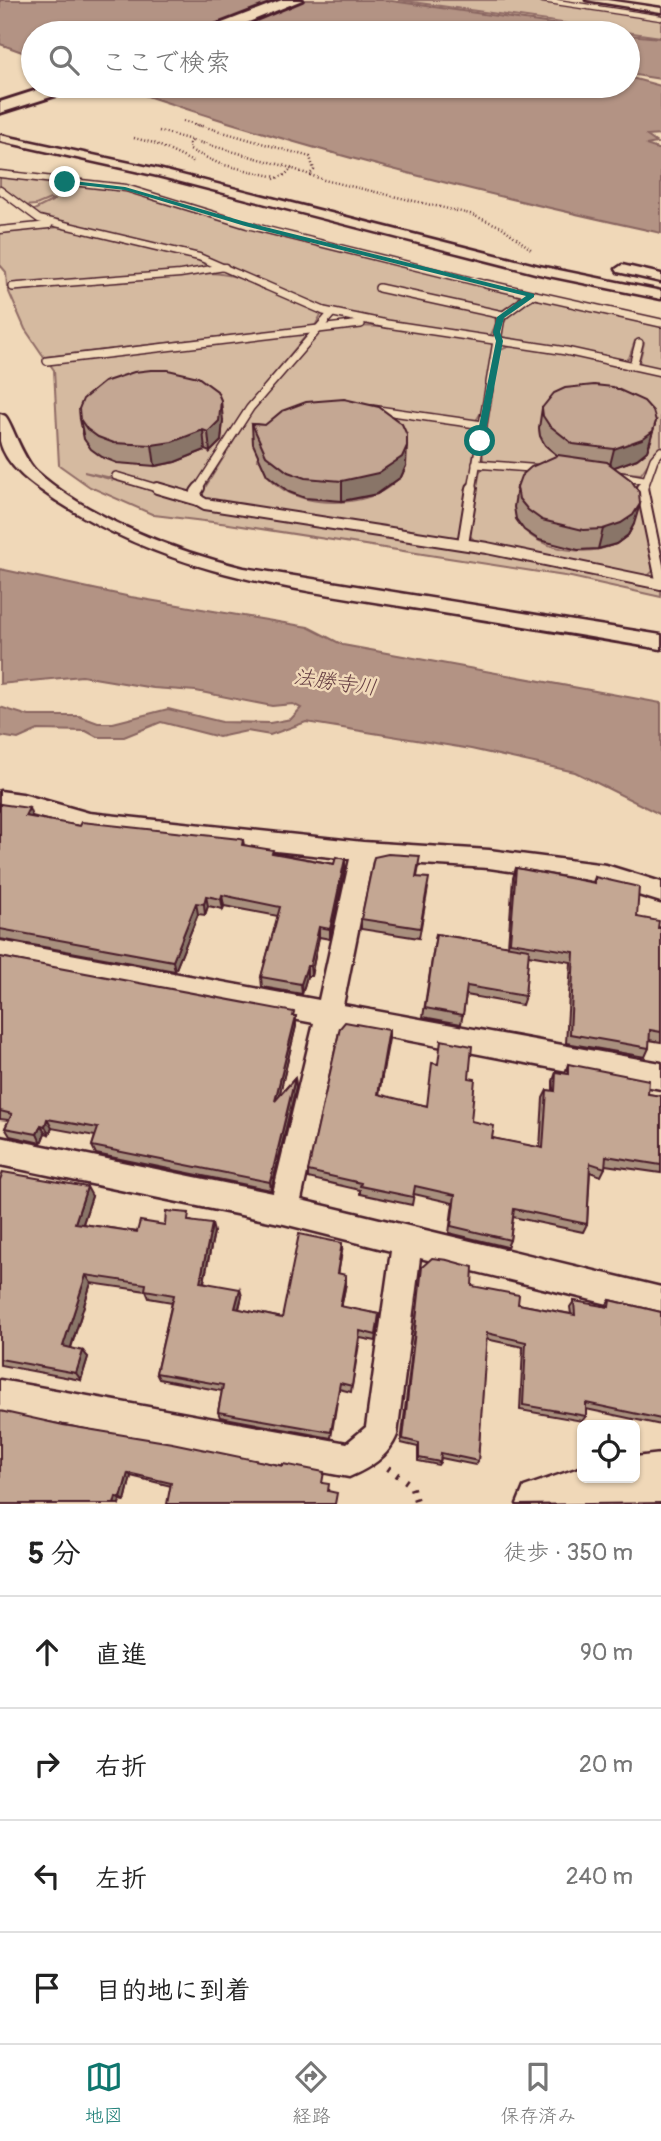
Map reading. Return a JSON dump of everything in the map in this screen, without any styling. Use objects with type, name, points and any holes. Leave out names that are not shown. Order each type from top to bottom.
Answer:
[{"type":"highway","points":[[240,21],[295,0]]},
{"type":"highway","points":[[247,21],[302,0]]},
{"type":"highway","points":[[0,107],[25,98]]},
{"type":"highway","points":[[0,107],[29,98]]},
{"type":"main road","points":[[541,1504],[600,1485],[661,1478]]},
{"type":"street","points":[[590,0],[661,10]]},
{"type":"street","points":[[648,0],[661,2]]},
{"type":"street","points":[[0,138],[108,159],[460,250],[620,288],[661,295]]},
{"type":"street","points":[[622,269],[661,278]]},
{"type":"street","points":[[0,419],[10,448],[20,464],[48,489],[124,534],[184,559],[244,574],[661,642]]},
{"type":"street","points":[[0,800],[22,803],[89,822],[363,851],[489,859],[606,875],[661,892]]},
{"type":"street","points":[[284,1210],[363,851]]},
{"type":"street","points":[[0,952],[661,1076]]},
{"type":"street","points":[[0,1151],[284,1210],[661,1302]]},
{"type":"street","points":[[0,1396],[349,1460],[365,1451],[381,1435],[407,1240]]},
{"type":"lane","points":[[543,0],[661,18]]},
{"type":"lane","points":[[0,174],[125,188],[247,225],[531,295],[661,323]]},
{"type":"lane","points":[[0,190],[31,215],[56,224],[190,254],[225,267],[308,306],[332,313],[566,351],[661,372]]},
{"type":"lane","points":[[0,230],[56,224]]},
{"type":"lane","points":[[13,287],[167,276],[225,267]]},
{"type":"lane","points":[[379,288],[503,315]]},
{"type":"lane","points":[[463,544],[499,341],[497,332],[503,315],[531,295]]},
{"type":"lane","points":[[198,500],[196,492],[250,408],[332,313]]},
{"type":"lane","points":[[47,361],[319,327],[387,324]]},
{"type":"lane","points":[[633,366],[639,343]]},
{"type":"lane","points":[[362,408],[483,425]]},
{"type":"lane","points":[[116,476],[205,504],[463,544],[661,582],[646,506],[644,480],[661,451]]},
{"type":"lane","points":[[476,464],[550,469]]},
{"type":"lane","points":[[601,474],[644,480]]},
{"type":"path","points":[[183,121],[310,157],[314,170],[310,174]]},
{"type":"path","points":[[159,131],[310,174],[470,214],[502,227],[534,253]]},
{"type":"path","points":[[192,141],[189,144],[190,150],[197,155],[234,167],[276,177],[285,175],[292,168]]},
{"type":"path","points":[[271,186],[276,177]]},
{"type":"path","points":[[365,1451],[411,1485],[417,1504]]},
{"type":"shaded area","points":[[398,0],[548,0],[661,18],[661,37],[640,34],[640,21],[547,21]]},
{"type":"shaded area","points":[[0,175],[111,187],[512,292],[518,295],[520,300],[495,315],[496,324],[490,337],[338,313],[215,261],[43,219],[32,211],[54,200],[24,206],[0,186]]},
{"type":"shaded area","points":[[60,227],[182,254],[213,265],[209,269],[7,287],[6,272],[0,265],[0,233]]},
{"type":"shaded area","points":[[210,273],[253,282],[322,313],[315,326],[44,357],[25,329],[8,290]]},
{"type":"shaded area","points":[[537,299],[661,325],[661,370],[639,363],[644,343],[635,341],[629,358],[624,360],[502,337],[500,332],[509,315],[519,306]]},
{"type":"shaded area","points":[[351,326],[391,327],[492,342],[495,345],[482,411],[472,427],[478,430],[477,443],[460,535],[454,539],[204,499],[201,494],[254,408],[319,331]],"holes":[[[259,452],[406,455],[400,476],[383,490],[360,499],[334,502],[307,499],[284,490],[269,475],[263,455],[261,460],[258,460]]]},
{"type":"shaded area","points":[[310,331],[245,409],[190,495],[84,472],[180,498],[450,545],[661,590],[661,597],[571,577],[229,524],[154,515],[90,487],[59,465],[54,370],[49,363]]},
{"type":"shaded area","points":[[513,345],[565,353],[661,374],[661,445],[641,474],[483,461],[482,442],[500,350]],"holes":[[[542,419],[649,430],[647,448],[634,460],[614,465],[591,465],[569,460],[551,450],[540,436]]]},
{"type":"shaded area","points":[[486,468],[546,471],[634,486],[640,490],[653,571],[647,577],[476,542],[468,534],[480,471]],"holes":[[[517,496],[634,512],[629,532],[614,544],[593,550],[569,550],[546,544],[527,533],[516,516]]]},
{"type":"water","points":[[0,0],[385,0],[532,21],[21,21],[21,52],[0,44]]},
{"type":"water","points":[[640,36],[661,38],[661,79],[640,76]]},
{"type":"water","points":[[640,80],[661,86],[661,135],[647,136],[657,143],[646,145],[661,150],[661,233],[388,168],[252,130],[155,98],[640,98]]},
{"type":"water","name":"法勝寺川","points":[[0,569],[131,597],[308,627],[343,645],[661,703],[661,815],[575,772],[471,749],[306,722],[270,735],[247,731],[219,737],[161,722],[124,737],[97,737],[86,731],[38,730],[18,739],[0,736],[0,707],[29,716],[79,716],[98,723],[113,723],[168,709],[222,722],[270,723],[291,719],[301,708],[293,704],[272,706],[196,691],[153,688],[82,676],[0,684]]},
{"type":"building","points":[[168,370],[198,377],[217,391],[221,400],[219,421],[208,432],[203,430],[172,442],[152,445],[114,443],[87,429],[80,419],[79,409],[83,399],[104,382],[134,372]]},
{"type":"building","points":[[594,385],[613,387],[644,401],[653,411],[656,421],[653,431],[642,439],[614,449],[573,444],[549,425],[543,416],[542,408],[554,393],[565,388]]},
{"type":"building","points":[[344,399],[379,407],[402,424],[407,435],[407,446],[402,457],[378,473],[342,481],[305,478],[288,472],[266,455],[252,424],[265,425],[282,411],[306,402]]},
{"type":"building","points":[[558,455],[607,462],[631,480],[639,492],[640,504],[633,515],[621,523],[603,529],[583,530],[542,520],[528,510],[519,499],[517,487],[521,476],[531,467]]},
{"type":"building","points":[[0,804],[29,808],[25,816],[80,826],[82,822],[240,839],[243,840],[242,845],[273,850],[272,853],[334,864],[336,857],[345,859],[330,929],[319,927],[310,966],[307,966],[301,984],[261,977],[280,907],[222,895],[221,899],[206,896],[204,904],[196,903],[173,961],[0,929]]},
{"type":"building","points":[[388,854],[420,856],[416,877],[429,878],[420,928],[361,919],[374,857]]},
{"type":"building","points":[[516,868],[595,883],[595,877],[639,887],[637,917],[659,921],[658,928],[661,928],[661,1032],[650,1030],[649,1048],[570,1034],[574,952],[510,942]]},
{"type":"building","points":[[436,934],[529,949],[525,996],[467,986],[463,1015],[425,1008]]},
{"type":"building","points":[[0,957],[294,1012],[293,1016],[296,1016],[275,1101],[295,1078],[270,1182],[92,1146],[98,1128],[47,1119],[45,1126],[41,1125],[37,1134],[5,1128],[12,1114],[0,1111]]},
{"type":"building","points":[[345,1022],[389,1030],[378,1094],[427,1106],[432,1063],[438,1064],[441,1040],[472,1046],[469,1078],[475,1079],[471,1121],[494,1126],[492,1138],[543,1148],[547,1090],[555,1091],[556,1072],[568,1074],[568,1064],[649,1080],[648,1094],[661,1096],[661,1165],[606,1156],[605,1168],[590,1163],[587,1224],[514,1209],[510,1240],[451,1226],[455,1195],[415,1186],[413,1197],[308,1171],[340,1028]]},
{"type":"building","points":[[3,1172],[87,1187],[75,1223],[137,1232],[140,1221],[165,1225],[166,1211],[189,1213],[188,1221],[212,1224],[200,1282],[240,1289],[235,1308],[282,1318],[299,1234],[342,1243],[337,1273],[346,1275],[340,1306],[379,1314],[376,1335],[360,1331],[352,1386],[340,1383],[331,1432],[218,1412],[223,1385],[156,1373],[174,1295],[145,1290],[146,1284],[86,1275],[63,1346],[83,1351],[76,1373],[0,1359],[0,1180]]},
{"type":"building","points":[[432,1258],[473,1267],[472,1286],[519,1295],[518,1304],[575,1315],[574,1301],[609,1307],[610,1300],[661,1312],[661,1419],[586,1403],[586,1416],[523,1405],[526,1342],[487,1333],[478,1461],[441,1453],[440,1462],[419,1458],[419,1443],[403,1439],[422,1267]]},
{"type":"building","points":[[0,1411],[63,1425],[324,1472],[322,1483],[329,1484],[328,1491],[337,1493],[335,1504],[167,1504],[171,1483],[128,1473],[121,1498],[116,1497],[114,1504],[0,1504]]},
{"type":"route","points":[[65,182],[125,188],[247,225],[531,295],[501,317],[480,441]]}]
